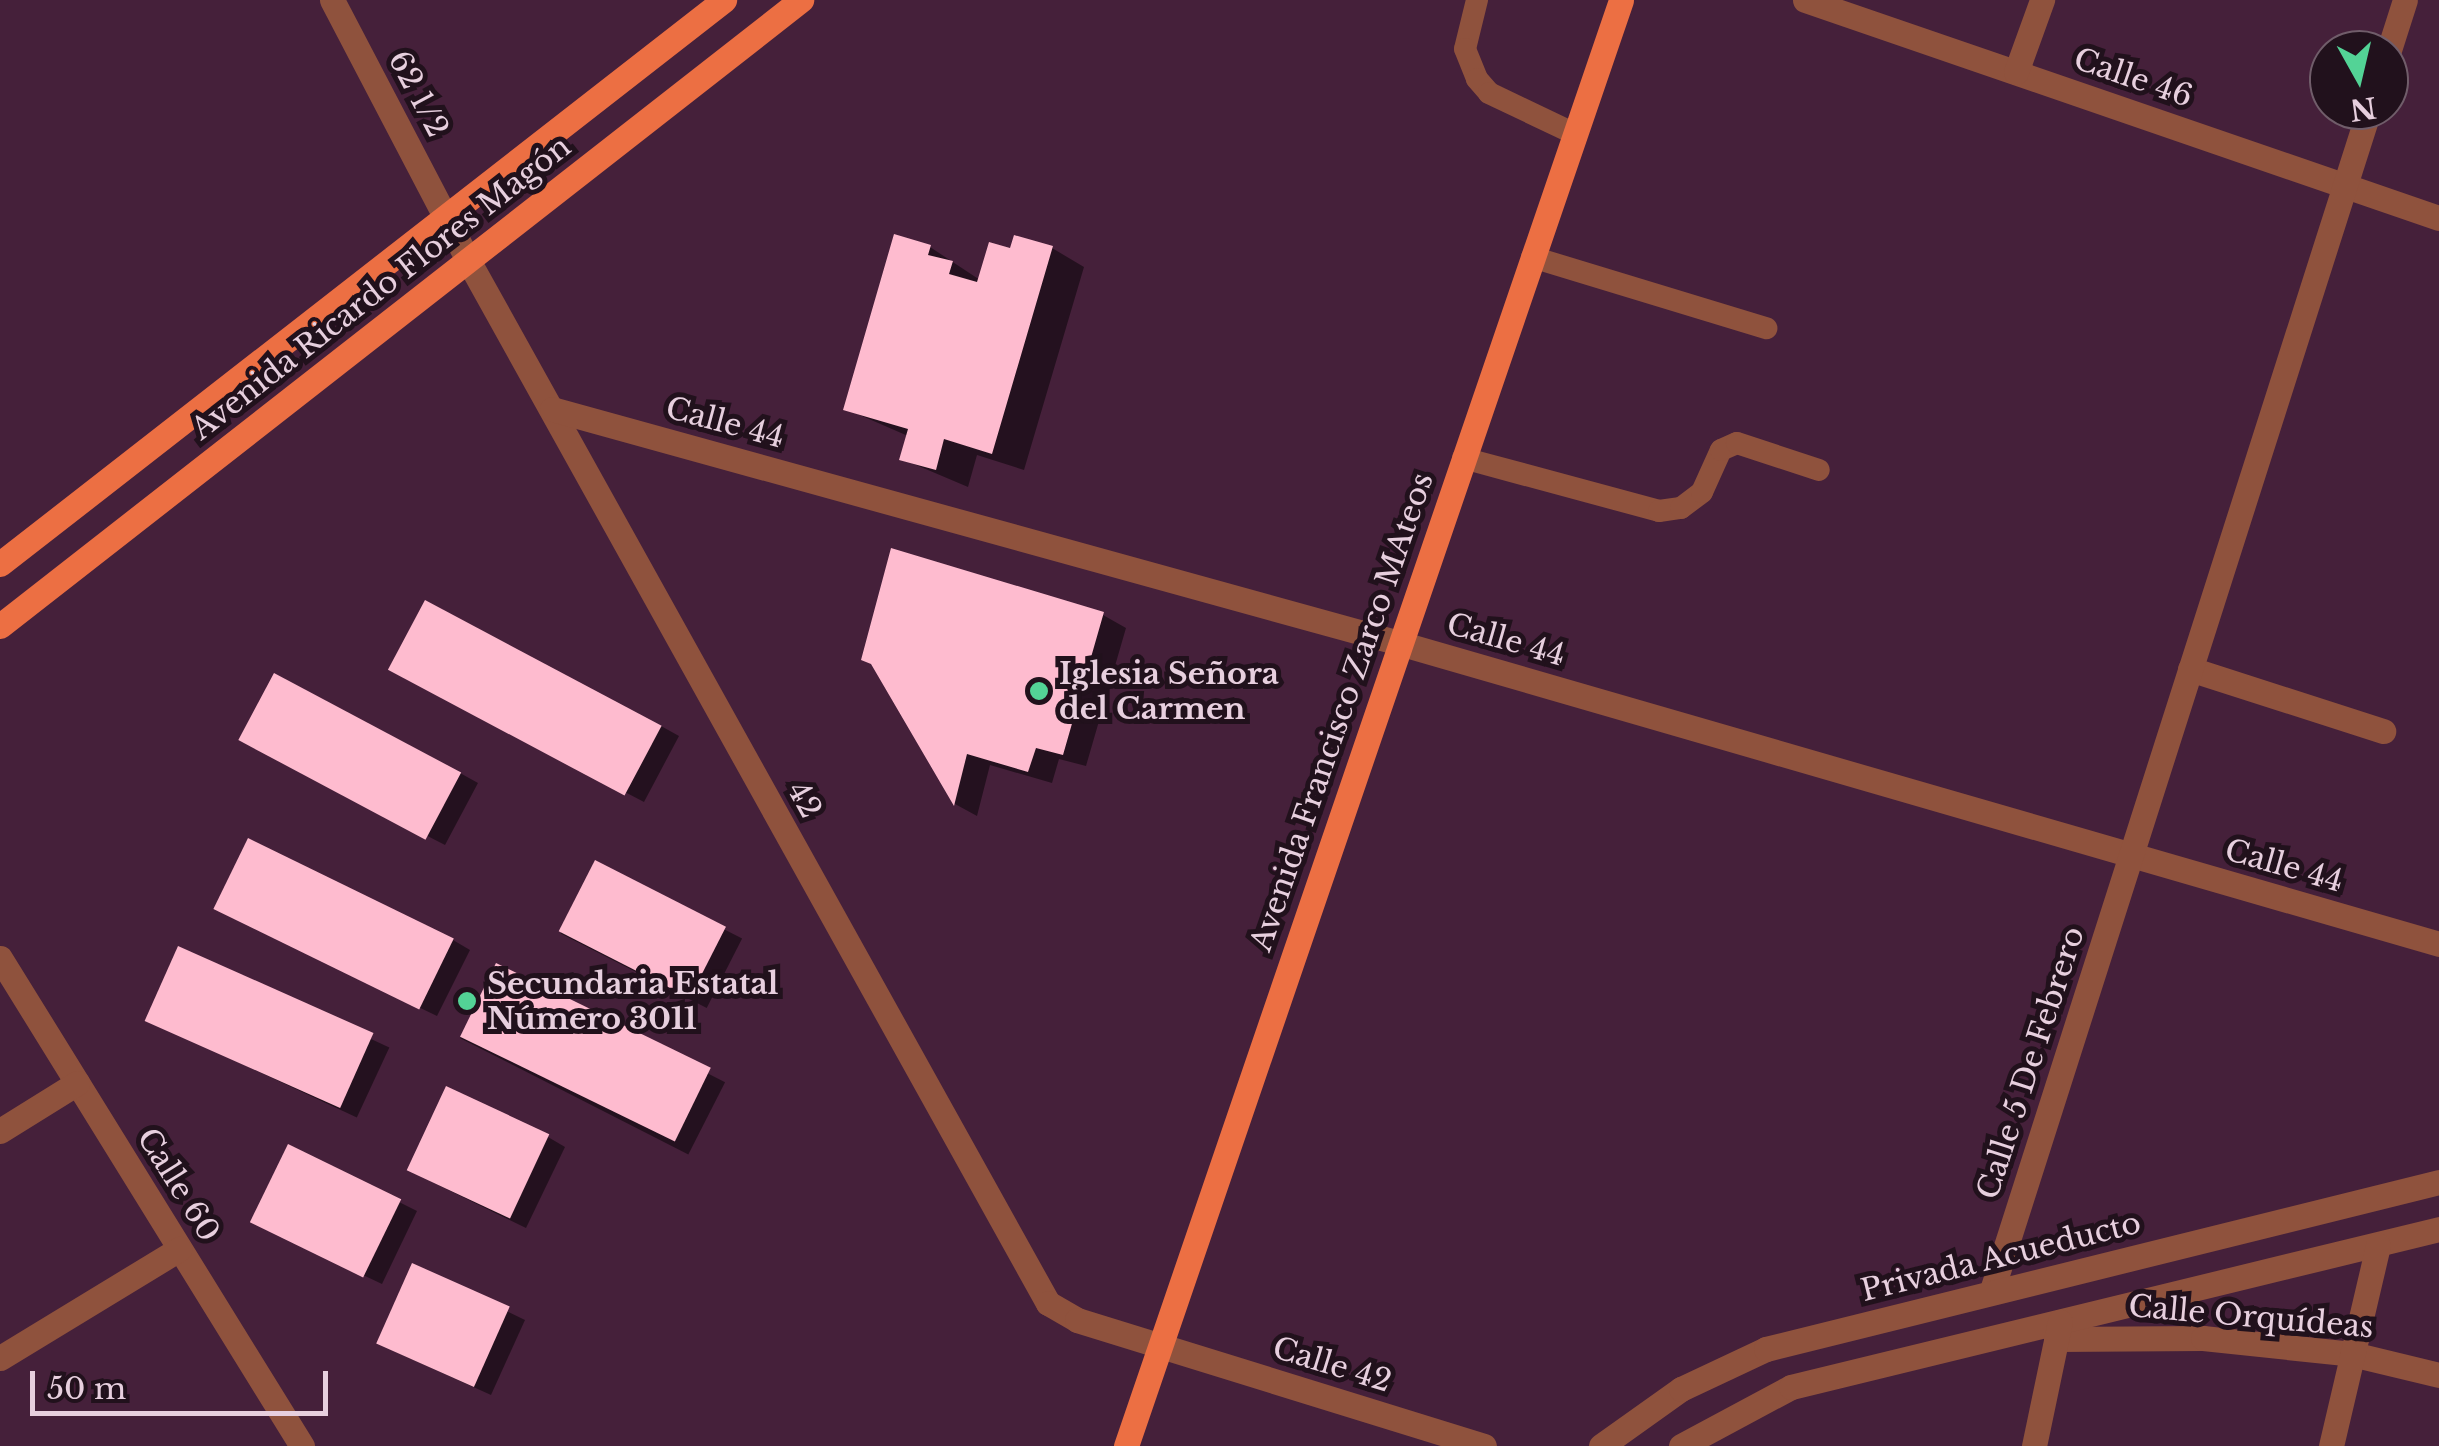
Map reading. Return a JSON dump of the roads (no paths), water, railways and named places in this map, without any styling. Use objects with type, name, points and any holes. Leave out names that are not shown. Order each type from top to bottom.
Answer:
[{"type":"main road","name":"Avenida Ricardo Flores Magón","points":[[0,564],[724,0]]},
{"type":"main road","name":"Avenida Ricardo Flores Magón","points":[[0,626],[801,0]]},
{"type":"main road","name":"Avenida Francisco Zarco MAteos","points":[[1126,1446],[1621,0]]},
{"type":"street","name":"62 1/2","points":[[332,0],[446,218]]},
{"type":"street","name":"Calle 46","points":[[1805,0],[2439,218]]},
{"type":"street","points":[[2016,72],[2042,0]]},
{"type":"street","points":[[2396,30],[2406,0]]},
{"type":"street","name":"Calle 5 De Febrero","points":[[1992,1290],[2362,130]]},
{"type":"street","name":"42","points":[[446,218],[1026,1273],[1048,1303],[1077,1320],[1162,1346]]},
{"type":"street","name":"Calle 44","points":[[552,409],[1399,643],[2439,944]]},
{"type":"street","points":[[2190,669],[2382,731]]},
{"type":"street","name":"Calle 60","points":[[0,958],[302,1446]]},
{"type":"street","points":[[0,1130],[77,1083]]},
{"type":"street","name":"Privada Acueducto","points":[[1601,1446],[1724,1366],[1992,1290],[2218,1239],[2439,1182]]},
{"type":"street","points":[[1682,1446],[1791,1386],[2058,1330],[2439,1229]]},
{"type":"street","points":[[2218,1239],[2229,1282]]},
{"type":"street","points":[[2331,1446],[2378,1245]]},
{"type":"street","points":[[0,1358],[179,1249]]},
{"type":"street","points":[[2034,1446],[2058,1330]]},
{"type":"street","name":"Calle Orquídeas","points":[[2058,1330],[2352,1354],[2439,1374]]},
{"type":"street","name":"Calle 42","points":[[1162,1346],[1484,1446]]},
{"type":"lane","points":[[1476,0],[1465,49],[1476,79],[1489,93],[1575,134]]},
{"type":"lane","points":[[1532,258],[1766,328]]},
{"type":"lane","points":[[1462,458],[1659,511],[1681,508],[1702,492],[1721,450],[1737,443],[1819,470]]},
{"type":"place","name":"Iglesia Señora del Carmen","points":[[1039,691]]},
{"type":"place","name":"Secundaria Estatal Número 3011","points":[[467,1001]]}]
